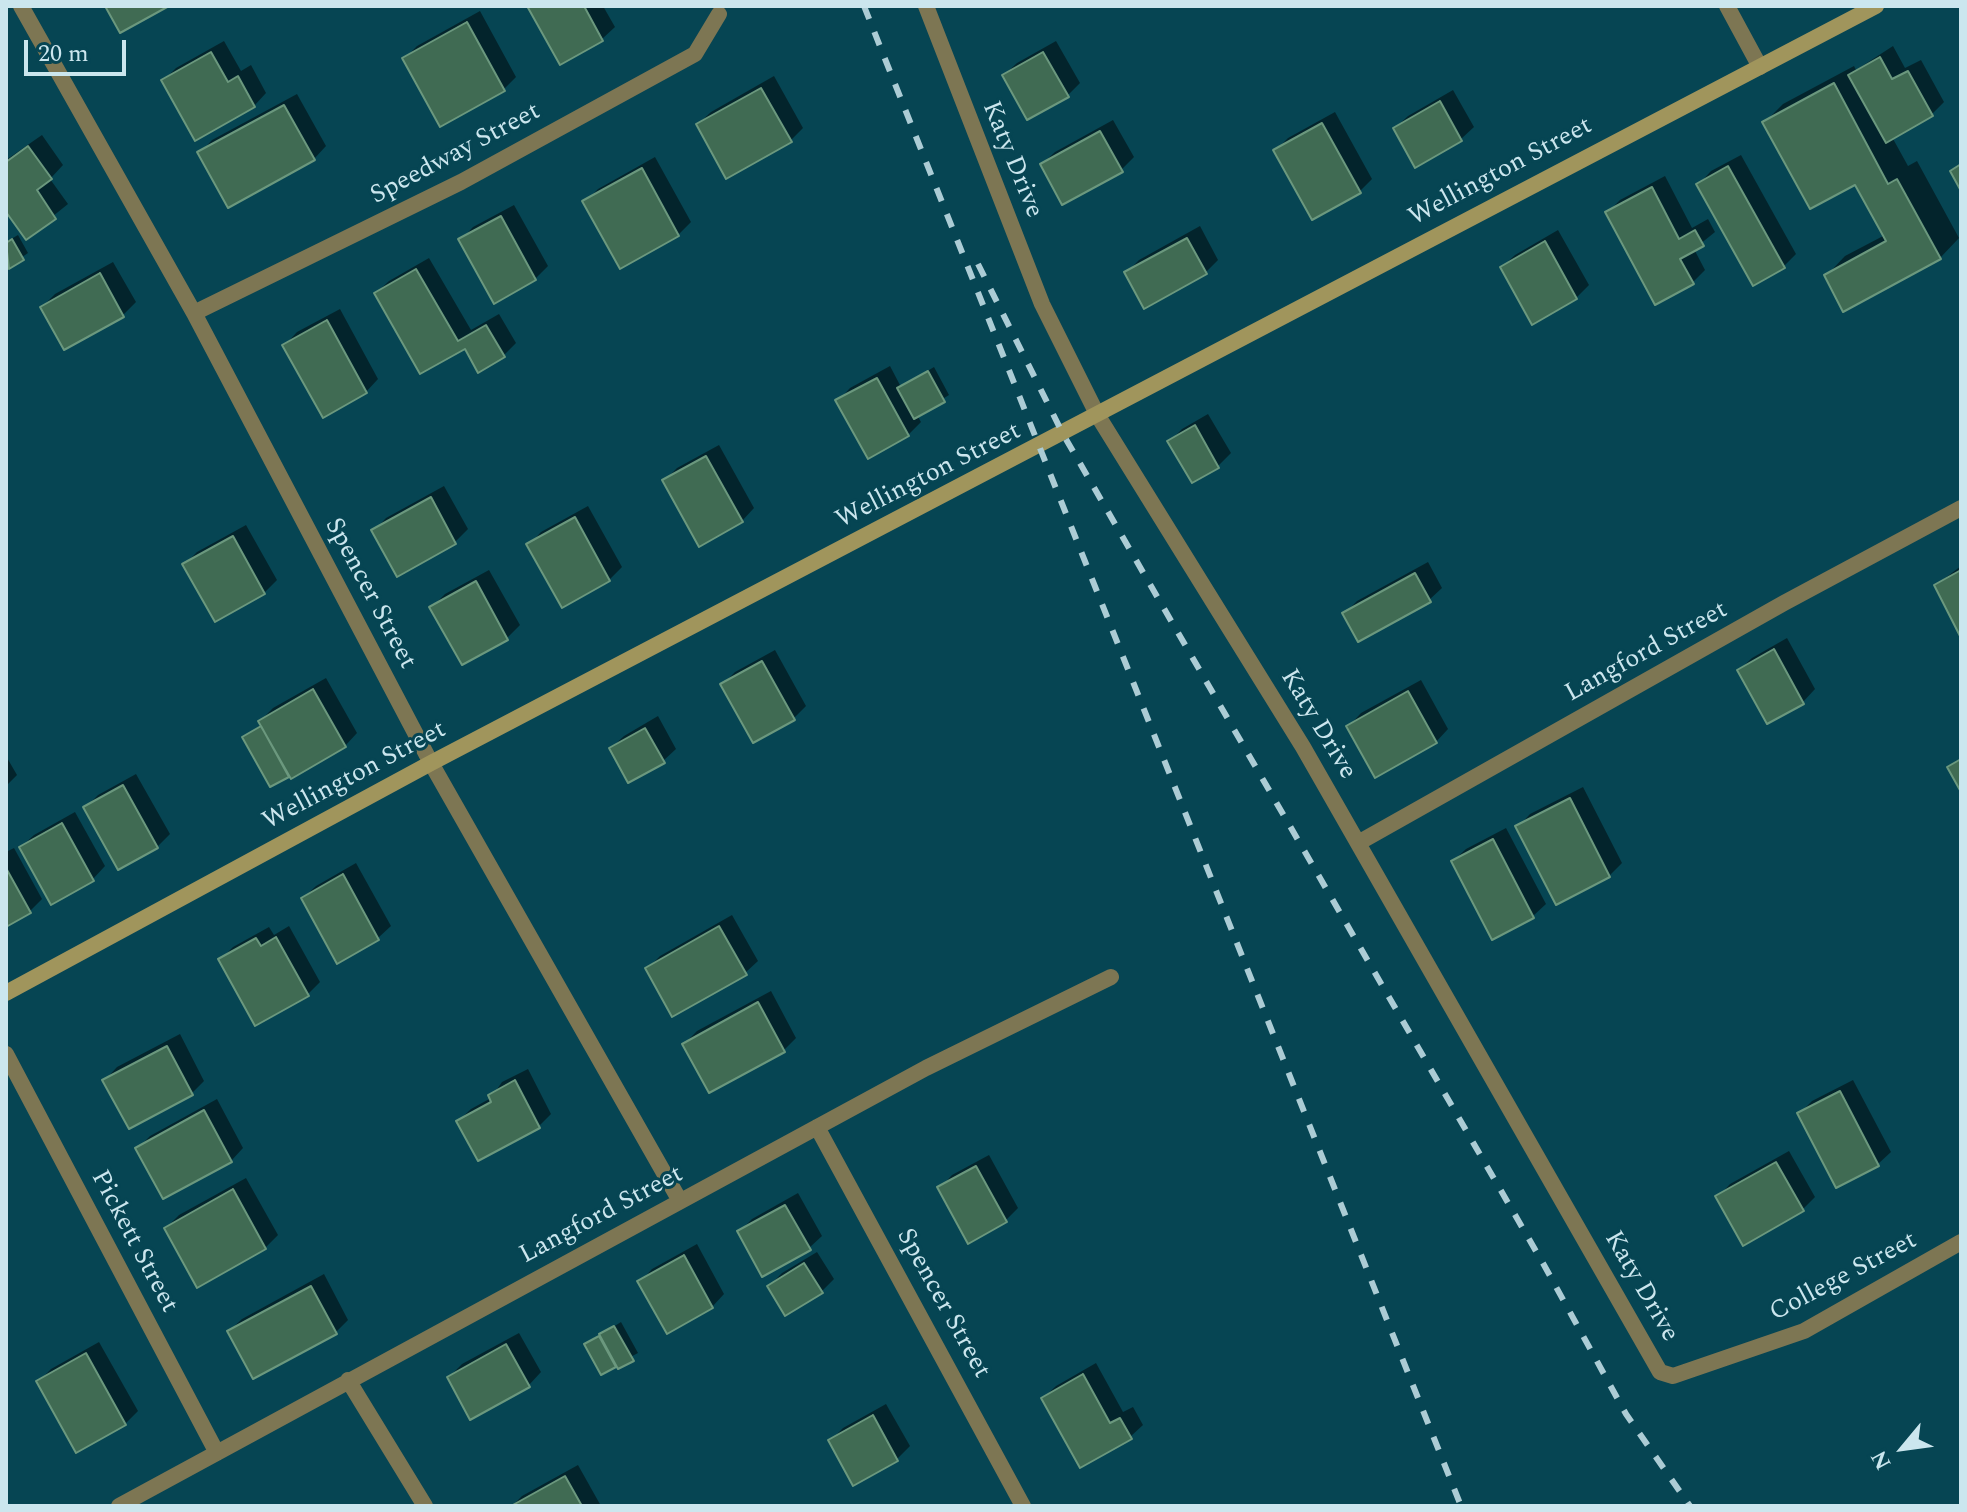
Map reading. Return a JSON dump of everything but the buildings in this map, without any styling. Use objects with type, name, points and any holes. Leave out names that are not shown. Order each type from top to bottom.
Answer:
[{"type":"street","name":"Spencer Street","points":[[21,6],[194,313],[431,763],[680,1201]]},
{"type":"street","name":"Katy Drive","points":[[926,6],[1042,304],[1098,416],[1303,747],[1660,1372],[1673,1376],[1746,1352]]},
{"type":"street","points":[[1727,6],[1760,67]]},
{"type":"street","name":"Wellington Street","points":[[6,993],[431,763],[1098,416],[1557,170],[1876,6]]},
{"type":"street","name":"Speedway Street","points":[[194,313],[461,182],[695,54],[719,14]]},
{"type":"street","name":"Langford Street","points":[[1358,843],[1784,603],[1961,508]]},
{"type":"street","name":"Langford Street","points":[[119,1506],[926,1068],[1111,977]]},
{"type":"street","name":"Pickett Street","points":[[6,1054],[217,1453]]},
{"type":"street","name":"Spencer Street","points":[[817,1127],[1023,1506]]},
{"type":"street","name":"College Street","points":[[1746,1352],[1804,1331],[1961,1242]]},
{"type":"street","points":[[348,1380],[425,1506]]},
{"type":"railway","points":[[864,6],[1461,1506]]},
{"type":"railway","points":[[978,264],[1063,434],[1544,1265],[1626,1414],[1690,1506]]}]
